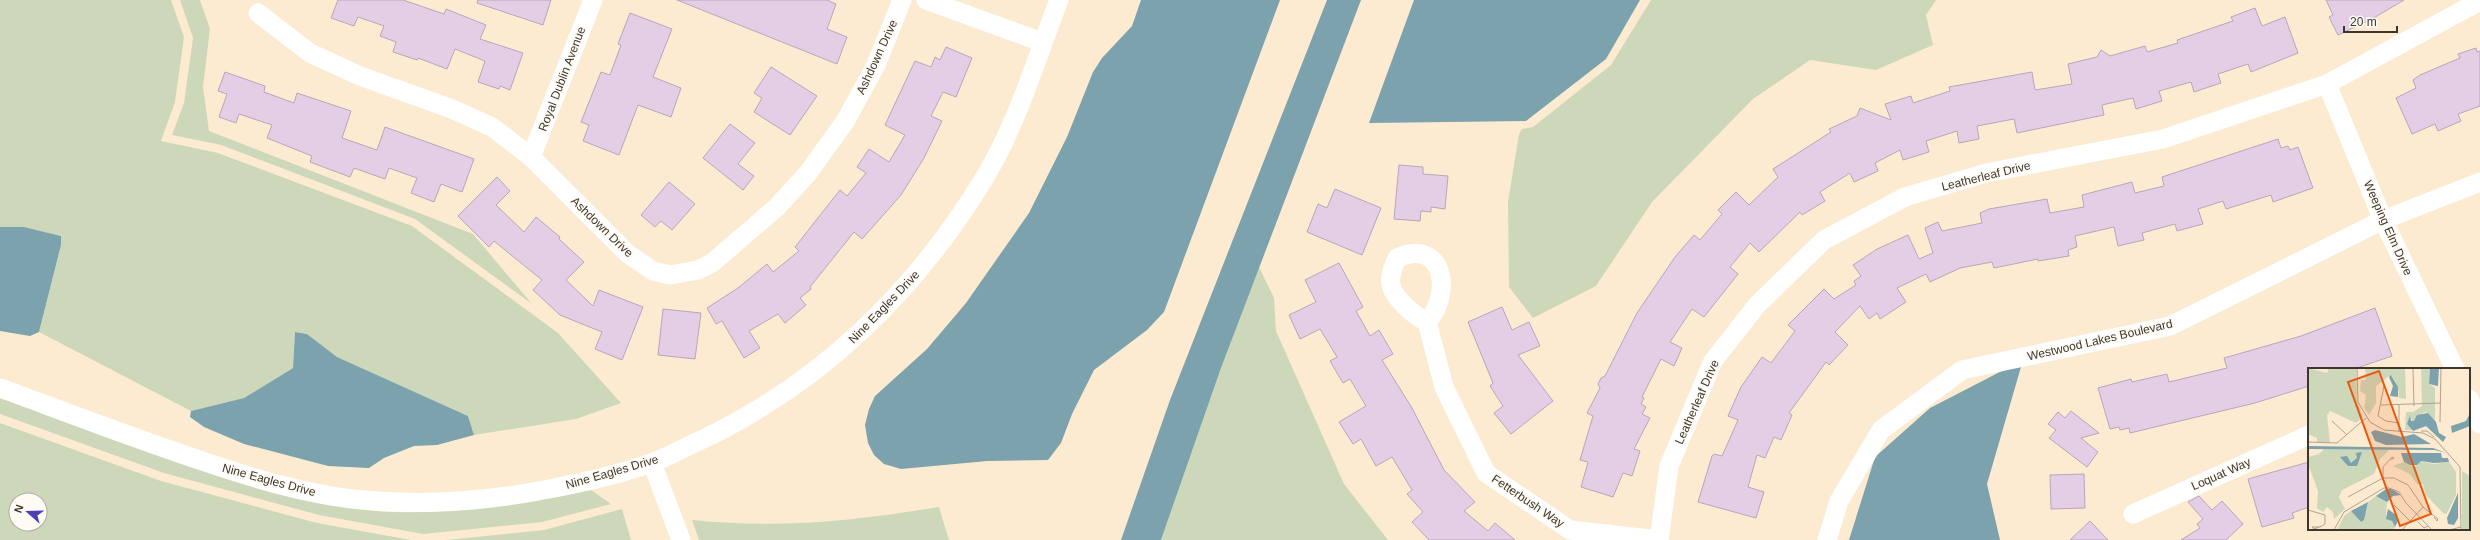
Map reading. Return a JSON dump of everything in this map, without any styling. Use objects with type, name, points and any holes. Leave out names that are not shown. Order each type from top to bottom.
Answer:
[{"type":"street","name":"Royal Dublin Avenue","points":[[531,157],[593,0]]},
{"type":"street","name":"Ashdown Drive","points":[[258,13],[310,53],[360,76],[452,109],[492,127],[531,157],[628,254],[653,271],[670,275],[698,270],[712,263],[776,208],[808,173],[846,120],[876,65],[902,0]]},
{"type":"street","points":[[926,0],[1042,42]]},
{"type":"street","name":"Nine Eagles Drive","points":[[0,388],[233,471],[298,490],[350,499],[393,502],[436,502],[519,495],[588,481],[652,463],[726,429],[792,389],[862,332],[902,292],[934,254],[987,174],[1011,126],[1058,0]]},
{"type":"street","name":"Leatherleaf Drive","points":[[1659,540],[1669,466],[1713,361],[1757,305],[1824,240],[1905,197],[1986,174],[2163,139],[2327,84],[2480,0]]},
{"type":"street","name":"Weeping Elm Drive","points":[[2327,84],[2383,220],[2455,368]]},
{"type":"street","name":"Westwood Lakes Boulevard","points":[[1827,540],[1839,501],[1881,430],[1962,370],[2170,326],[2383,220],[2480,182]]},
{"type":"street","name":"Fetterbush Way","points":[[1427,322],[1444,387],[1486,473],[1570,530],[1659,540]]},
{"type":"street","points":[[2470,401],[2480,424]]},
{"type":"street","name":"Loquat Way","points":[[2133,514],[2308,435]]},
{"type":"street","points":[[652,463],[681,540]]},
{"type":"green space","points":[[0,0],[171,0],[184,37],[175,102],[161,141],[218,153],[412,226],[558,333],[621,403],[576,419],[474,435],[468,416],[337,357],[307,334],[295,332],[293,368],[244,398],[191,411],[39,332],[61,245],[61,236],[24,227],[0,227]]},
{"type":"green space","points":[[180,0],[200,0],[210,29],[203,87],[209,131],[473,234],[532,304],[415,219],[221,145],[172,135],[184,103],[193,38]]},
{"type":"green space","points":[[1651,0],[1936,0],[1926,15],[1933,45],[1876,70],[1810,60],[1753,99],[1652,202],[1596,286],[1533,318],[1509,287],[1508,202],[1519,134],[1522,129],[1533,127],[1611,65]]},
{"type":"green space","points":[[1259,267],[1274,298],[1276,331],[1344,484],[1388,540],[1161,540],[1221,368]]},
{"type":"green space","points":[[0,398],[221,476],[277,493],[334,506],[393,512],[443,511],[492,507],[591,490],[611,504],[542,522],[423,534],[319,515],[164,473],[0,414]]},
{"type":"green space","points":[[0,423],[161,481],[317,523],[411,540],[0,540]]},
{"type":"green space","points":[[939,507],[949,540],[699,540],[692,520],[724,523],[786,524],[846,520]]},
{"type":"green space","points":[[622,509],[631,540],[446,540],[544,530]]},
{"type":"water","points":[[1141,0],[1280,0],[1164,312],[1147,330],[1094,370],[1072,414],[1061,443],[1048,460],[987,461],[901,469],[884,464],[874,455],[868,443],[865,425],[869,409],[875,396],[927,349],[966,303],[1029,213],[1067,137],[1093,72],[1102,58],[1132,26]]},
{"type":"water","points":[[1327,0],[1361,0],[1221,368],[1161,540],[1121,540],[1170,400]]},
{"type":"water","points":[[1414,0],[1640,0],[1606,59],[1526,121],[1369,123]]},
{"type":"water","points":[[0,227],[24,227],[61,236],[61,245],[39,332],[30,336],[0,331]]},
{"type":"water","points":[[295,332],[307,334],[337,357],[468,416],[474,435],[437,445],[414,446],[384,458],[369,468],[328,466],[244,444],[204,427],[190,417],[191,411],[244,398],[293,368]]},
{"type":"water","points":[[2023,360],[1987,484],[2000,540],[1849,540],[1875,457],[1930,408]]},
{"type":"building","points":[[338,0],[403,0],[444,14],[446,9],[486,25],[480,39],[523,53],[510,90],[500,86],[499,89],[478,82],[485,61],[455,49],[447,69],[418,58],[417,60],[393,52],[396,42],[380,36],[384,26],[358,17],[354,26],[331,18]]},
{"type":"building","points":[[478,0],[551,0],[543,25],[477,3]]},
{"type":"building","points":[[677,0],[827,0],[836,4],[827,29],[847,37],[837,64]]},
{"type":"building","points":[[2326,0],[2404,0],[2372,19],[2338,35],[2329,17],[2333,15]]},
{"type":"building","points":[[2255,8],[2262,26],[2285,17],[2298,53],[2251,72],[2248,64],[2218,74],[2221,83],[2194,92],[2191,82],[2159,91],[2162,101],[2136,109],[2133,98],[2102,105],[2104,115],[2017,133],[2014,119],[1977,126],[1979,139],[1959,143],[1957,131],[1926,141],[1929,152],[1903,160],[1900,150],[1875,163],[1878,171],[1854,182],[1850,173],[1820,192],[1825,201],[1802,215],[1800,212],[1759,252],[1750,243],[1730,267],[1738,274],[1704,317],[1692,309],[1670,342],[1682,348],[1674,366],[1661,359],[1642,397],[1644,398],[1641,404],[1646,407],[1642,414],[1650,418],[1634,449],[1640,451],[1632,476],[1623,473],[1613,497],[1581,487],[1588,462],[1580,460],[1593,416],[1587,413],[1600,388],[1598,384],[1601,378],[1605,376],[1637,313],[1675,257],[1694,235],[1700,240],[1722,214],[1718,210],[1736,192],[1749,205],[1778,177],[1773,169],[1831,132],[1829,129],[1857,116],[1860,108],[1891,120],[1885,104],[1911,96],[1913,103],[1950,91],[1949,87],[2032,72],[2035,90],[2072,84],[2068,64],[2097,57],[2101,50],[2110,56],[2145,46],[2147,52],[2178,43],[2177,40],[2233,21],[2231,17]]},
{"type":"building","points":[[630,13],[672,29],[653,77],[681,88],[671,117],[638,105],[619,155],[583,141],[589,125],[581,122],[601,72],[610,75],[621,45],[618,44]]},
{"type":"building","points":[[946,47],[972,58],[956,97],[943,92],[931,116],[942,121],[924,158],[901,195],[862,239],[854,232],[810,287],[811,289],[800,298],[806,305],[785,323],[778,314],[749,331],[760,348],[744,358],[722,321],[716,324],[707,308],[738,288],[767,264],[773,272],[799,251],[795,247],[840,190],[847,196],[866,173],[857,167],[869,149],[889,162],[905,135],[885,125],[915,61],[931,67],[935,57],[940,60]]},
{"type":"building","points":[[2476,48],[2477,52],[2480,51],[2480,106],[2458,114],[2461,121],[2438,131],[2435,124],[2412,134],[2396,98],[2416,88],[2413,80],[2420,75],[2460,58],[2458,54]]},
{"type":"building","points":[[771,67],[817,96],[790,135],[754,112],[762,98],[754,93]]},
{"type":"building","points":[[225,72],[265,86],[264,92],[294,103],[297,93],[351,111],[342,138],[377,150],[385,127],[474,159],[462,192],[441,184],[434,202],[411,193],[417,178],[389,168],[385,179],[354,168],[350,177],[310,162],[312,156],[267,138],[272,125],[239,114],[236,123],[219,117],[227,94],[218,91]]},
{"type":"building","points":[[730,124],[755,143],[738,164],[754,176],[743,190],[703,158]]},
{"type":"building","points":[[2278,139],[2281,148],[2288,146],[2290,150],[2298,147],[2313,188],[2273,202],[2271,195],[2226,209],[2223,201],[2198,209],[2203,224],[2177,231],[2175,224],[2142,233],[2144,240],[2118,246],[2114,227],[2075,236],[2077,247],[2068,250],[2069,256],[2038,261],[2038,259],[1994,268],[1992,262],[1960,268],[1930,282],[1926,274],[1897,288],[1906,302],[1880,319],[1877,313],[1869,319],[1860,306],[1835,332],[1848,345],[1829,365],[1826,362],[1789,413],[1792,415],[1781,440],[1774,437],[1765,458],[1757,455],[1748,487],[1764,492],[1756,518],[1698,502],[1712,456],[1714,454],[1722,456],[1738,420],[1728,416],[1741,387],[1762,357],[1771,363],[1795,331],[1788,325],[1824,289],[1834,299],[1856,285],[1854,281],[1861,276],[1853,265],[1877,249],[1908,235],[1919,259],[1933,253],[1925,228],[1938,222],[1942,231],[1982,223],[1980,213],[1989,209],[2047,199],[2050,213],[2084,207],[2082,195],[2132,182],[2135,193],[2164,186],[2162,177]]},
{"type":"building","points":[[1399,165],[1423,167],[1423,174],[1448,176],[1445,209],[1431,207],[1431,212],[1421,211],[1420,221],[1394,219]]},
{"type":"building","points":[[497,177],[510,191],[496,205],[524,232],[536,217],[560,237],[559,239],[584,262],[566,280],[593,306],[599,290],[643,307],[622,360],[595,349],[602,332],[560,315],[533,290],[542,280],[494,241],[489,247],[458,216]]},
{"type":"building","points":[[669,182],[695,204],[672,230],[661,221],[655,227],[641,215]]},
{"type":"building","points":[[1335,189],[1381,208],[1362,255],[1307,232],[1318,204],[1327,208]]},
{"type":"building","points":[[1339,263],[1363,307],[1356,311],[1370,336],[1379,330],[1393,354],[1382,360],[1412,408],[1444,470],[1475,502],[1464,511],[1488,531],[1495,523],[1515,540],[1429,540],[1412,522],[1423,512],[1407,494],[1412,490],[1392,457],[1376,466],[1361,439],[1353,444],[1339,422],[1366,406],[1350,379],[1343,383],[1330,361],[1337,357],[1320,329],[1300,339],[1289,315],[1316,302],[1305,280]]},
{"type":"building","points":[[1502,307],[1512,330],[1529,322],[1540,346],[1518,355],[1553,401],[1511,434],[1494,413],[1503,406],[1490,386],[1493,383],[1468,322]]},
{"type":"building","points":[[2375,308],[2392,356],[2357,368],[2308,368],[2308,386],[2255,403],[2130,433],[2129,428],[2120,430],[2119,427],[2110,429],[2098,388],[2131,379],[2132,382],[2167,374],[2169,382],[2227,368],[2224,358],[2301,336]]},
{"type":"building","points":[[663,309],[701,313],[695,359],[658,355]]},
{"type":"building","points":[[2071,411],[2099,433],[2081,438],[2098,452],[2087,467],[2049,438],[2056,430],[2048,424],[2058,412],[2065,418]]},
{"type":"building","points":[[2308,462],[2308,507],[2292,513],[2294,518],[2262,527],[2248,479]]},
{"type":"building","points":[[2084,474],[2085,508],[2051,509],[2050,475]]},
{"type":"building","points":[[2199,496],[2212,510],[2222,501],[2243,524],[2226,540],[2181,540],[2200,528],[2197,524],[2203,519],[2188,502]]},
{"type":"building","points":[[2090,521],[2108,540],[2070,540]]}]
